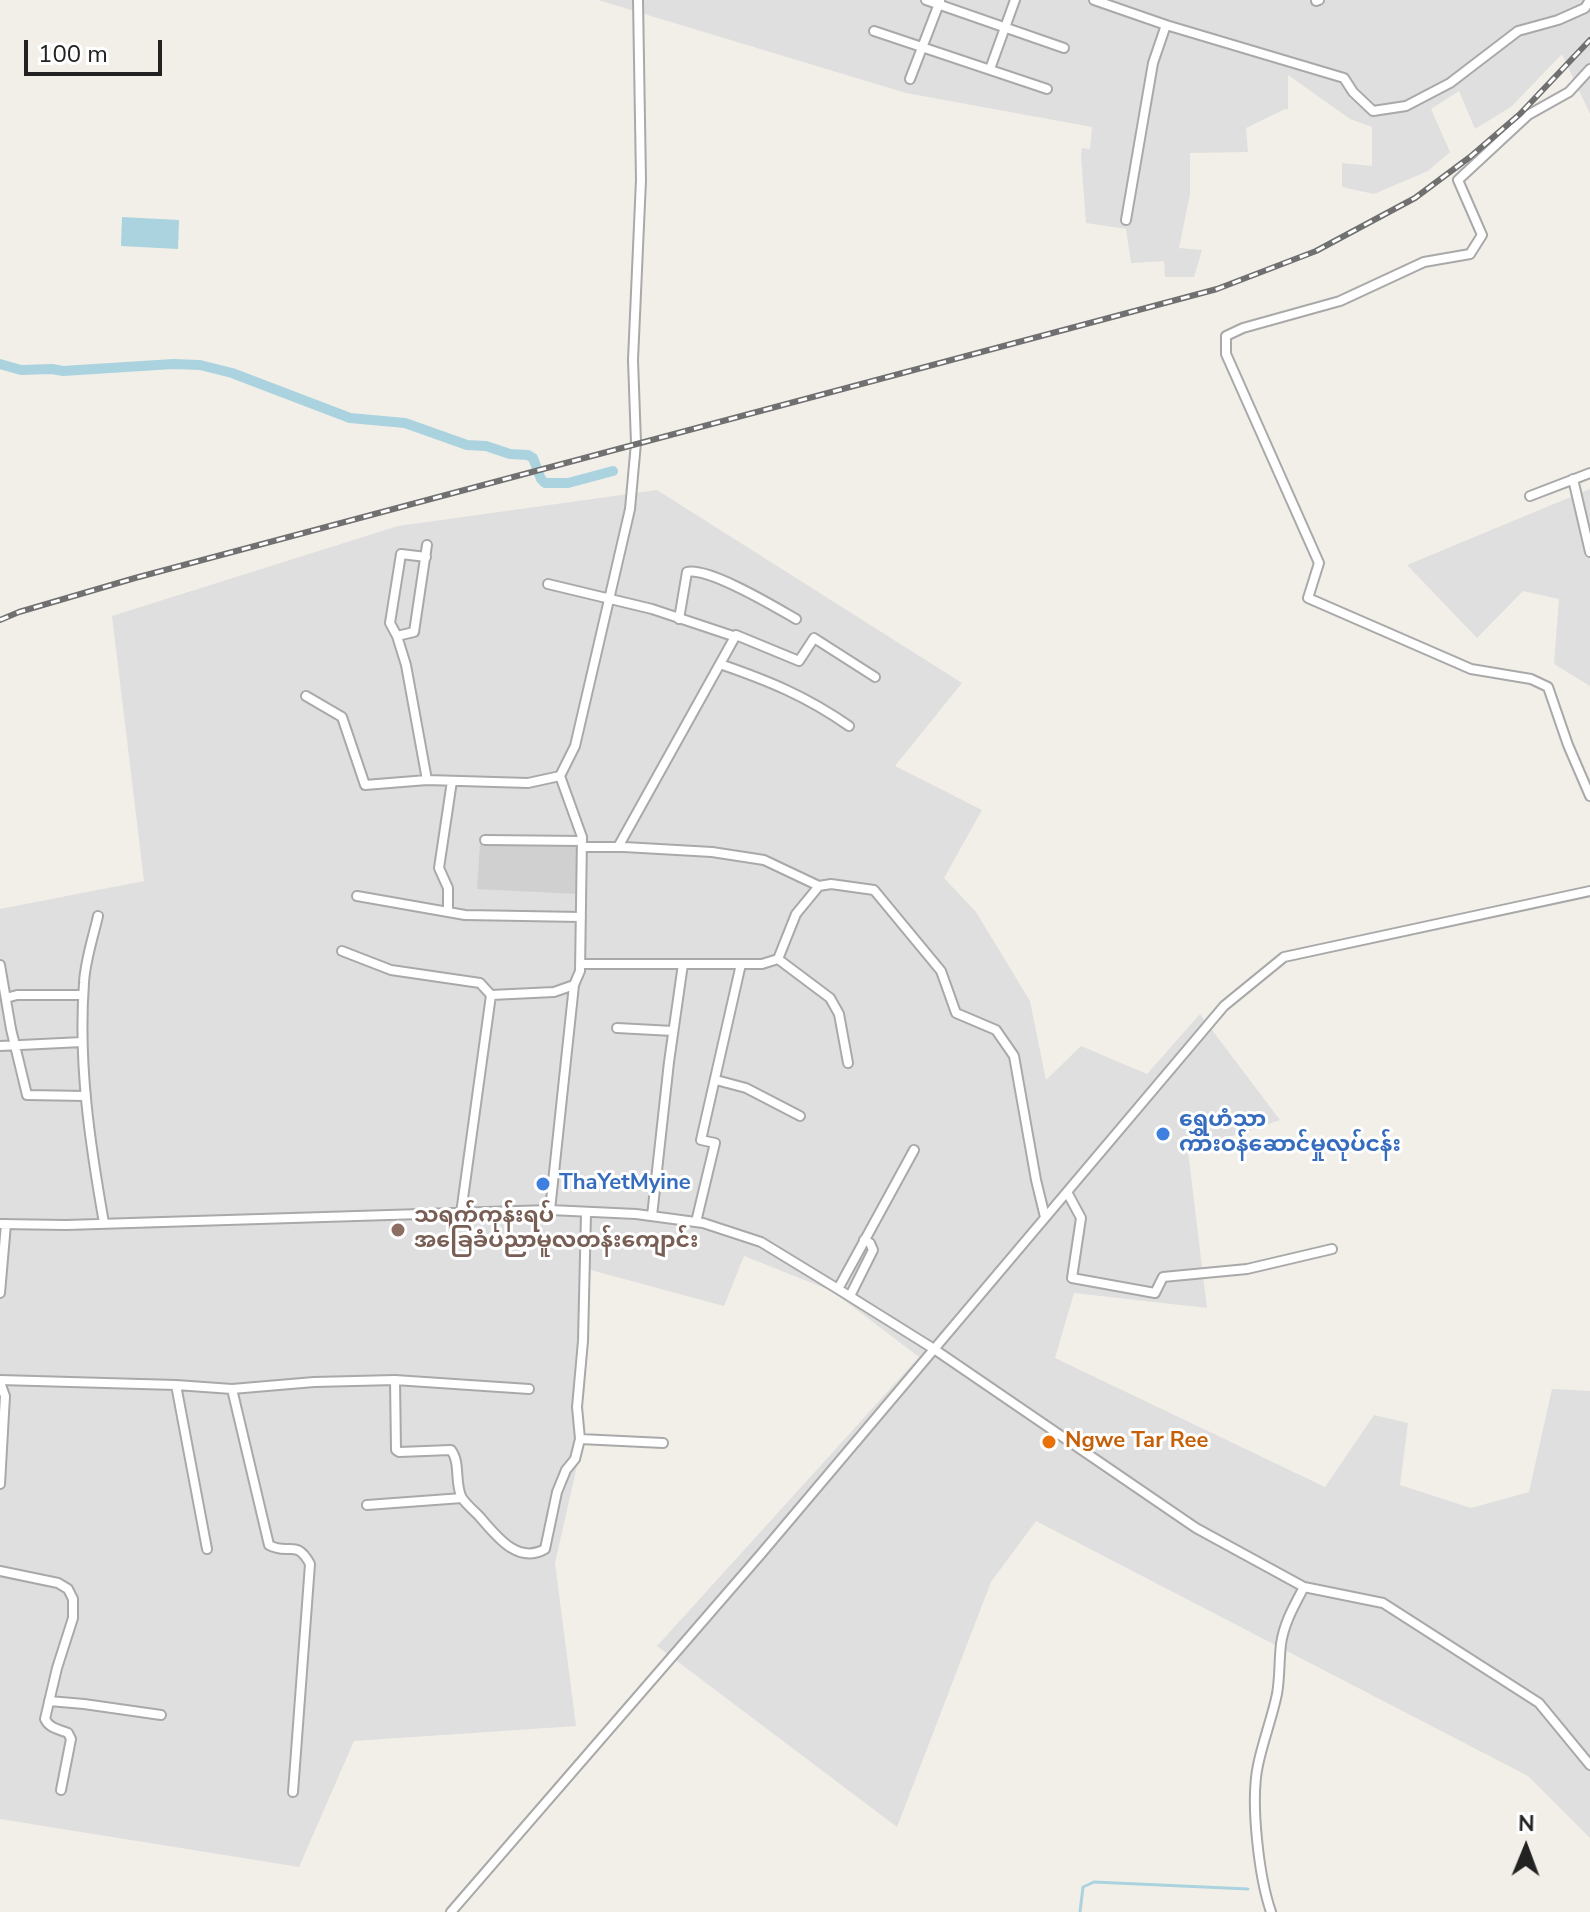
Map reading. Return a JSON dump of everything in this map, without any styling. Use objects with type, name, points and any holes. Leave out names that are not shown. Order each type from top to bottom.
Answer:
[{"type":"street","points":[[550,1210],[574,985],[580,971],[582,844],[560,776],[575,746],[630,509],[636,443],[633,360],[641,180],[638,0]]},
{"type":"street","points":[[926,0],[1064,48]]},
{"type":"street","points":[[990,69],[1015,0]]},
{"type":"street","points":[[1094,0],[1166,25],[1344,78],[1353,92],[1373,111],[1406,106],[1450,83],[1518,31],[1558,20],[1585,8],[1590,0]]},
{"type":"street","points":[[910,79],[939,2]]},
{"type":"street","points":[[1126,220],[1153,63],[1166,25]]},
{"type":"street","points":[[874,31],[1047,89]]},
{"type":"street","points":[[1590,69],[1569,92],[1528,115],[1458,180],[1482,235],[1470,254],[1424,262],[1340,301],[1243,328],[1226,336],[1226,354],[1319,563],[1308,598],[1471,669],[1531,679],[1548,687],[1590,796]]},
{"type":"street","points":[[1530,496],[1590,473]]},
{"type":"street","points":[[1573,479],[1590,552]]},
{"type":"street","points":[[397,636],[414,632],[427,545]]},
{"type":"street","points":[[426,557],[401,554],[390,623],[406,665],[427,780]]},
{"type":"street","points":[[679,619],[687,572],[692,570],[716,578],[796,619]]},
{"type":"street","points":[[548,584],[652,609],[799,661],[814,638],[875,677]]},
{"type":"street","points":[[618,847],[736,637]]},
{"type":"street","points":[[720,664],[773,683],[819,705],[849,726]]},
{"type":"street","points":[[306,696],[342,717],[365,785],[427,780],[528,783],[560,776]]},
{"type":"street","points":[[448,912],[448,888],[439,868],[452,781]]},
{"type":"street","points":[[485,840],[712,852],[764,860],[819,886],[831,884],[874,890],[941,971],[956,1013],[996,1030],[1014,1056],[1045,1217]]},
{"type":"street","points":[[778,959],[796,914],[819,886]]},
{"type":"street","points":[[451,1912],[761,1554],[1224,1006],[1284,957],[1590,891]]},
{"type":"street","points":[[357,896],[465,915],[581,917]]},
{"type":"street","points":[[98,916],[84,979],[82,1042],[91,1148],[104,1223]]},
{"type":"street","points":[[342,951],[391,970],[480,983],[491,995]]},
{"type":"street","points":[[580,964],[762,964],[778,959]]},
{"type":"street","points":[[778,959],[830,998],[839,1014],[848,1063]]},
{"type":"street","points":[[652,1216],[683,964]]},
{"type":"street","points":[[696,1222],[715,1143],[701,1140],[741,964]]},
{"type":"street","points":[[0,965],[27,1095],[86,1096]]},
{"type":"street","points":[[491,995],[554,992],[574,985]]},
{"type":"street","points":[[6,998],[17,995],[83,995]]},
{"type":"street","points":[[461,1213],[491,995]]},
{"type":"street","points":[[617,1028],[673,1031]]},
{"type":"street","points":[[0,1046],[82,1042]]},
{"type":"street","points":[[716,1080],[746,1088],[800,1116]]},
{"type":"street","points":[[838,1289],[914,1150]]},
{"type":"street","points":[[1067,1192],[1081,1218],[1072,1278],[1155,1293],[1163,1277],[1247,1269],[1332,1249]]},
{"type":"street","points":[[0,1293],[3,1224],[550,1210],[636,1214],[696,1222],[761,1242],[850,1296],[934,1349],[1196,1528],[1304,1587],[1383,1603],[1539,1703],[1590,1765]]},
{"type":"street","points":[[395,1380],[396,1450],[451,1450],[456,1458],[462,1498],[504,1544],[519,1552],[539,1553],[545,1549],[557,1492],[566,1470],[575,1459],[580,1439],[577,1407],[583,1341],[586,1213]]},
{"type":"street","points":[[850,1296],[873,1250],[870,1243],[864,1240]]},
{"type":"street","points":[[0,1484],[5,1396],[0,1381],[232,1389],[314,1382],[395,1380],[529,1389]]},
{"type":"street","points":[[176,1385],[207,1549]]},
{"type":"street","points":[[232,1389],[269,1545],[276,1549],[298,1549],[310,1564],[293,1792]]},
{"type":"street","points":[[580,1439],[663,1443]]},
{"type":"street","points":[[367,1505],[462,1498]]},
{"type":"street","points":[[0,1571],[58,1583],[68,1589],[73,1599],[73,1618],[45,1719],[47,1724],[68,1733],[71,1739],[61,1790]]},
{"type":"street","points":[[1271,1912],[1264,1890],[1255,1794],[1257,1767],[1278,1690],[1281,1644],[1287,1618],[1304,1587]]},
{"type":"street","points":[[49,1701],[161,1715]]},
{"type":"shaded area","points":[[598,0],[1590,0],[1590,114],[1562,54],[1511,107],[1475,129],[1459,91],[1431,109],[1450,152],[1428,171],[1374,194],[1342,187],[1342,163],[1372,166],[1372,127],[1350,119],[1288,75],[1288,110],[1246,128],[1248,152],[1190,153],[1190,194],[1179,248],[1202,250],[1194,277],[1165,277],[1164,261],[1131,263],[1126,229],[1086,223],[1081,156],[1082,148],[1090,149],[1092,127],[906,93]]},
{"type":"shaded area","points":[[1590,489],[1590,686],[1554,664],[1559,599],[1523,591],[1477,638],[1407,565]]},
{"type":"shaded area","points":[[657,490],[962,683],[895,766],[982,810],[944,878],[976,912],[1030,1001],[1046,1080],[1081,1046],[1147,1074],[1200,1014],[1280,1120],[1188,1151],[1207,1308],[1074,1293],[1055,1358],[1325,1487],[1374,1415],[1408,1423],[1400,1485],[1471,1508],[1529,1492],[1552,1389],[1590,1391],[1590,1838],[1528,1776],[1036,1521],[991,1582],[897,1827],[657,1646],[919,1357],[832,1291],[744,1256],[724,1306],[583,1268],[577,1466],[555,1563],[576,1726],[354,1741],[299,1867],[0,1819],[0,909],[144,881],[112,616],[398,526]]},
{"type":"shaded area","points":[[480,843],[580,844],[578,894],[477,889]]},
{"type":"water","points":[[122,217],[179,220],[178,249],[121,246]]},
{"type":"waterway","points":[[0,364],[21,370],[63,371],[200,365],[232,373],[350,418],[405,423],[467,445],[528,455],[533,458],[545,483],[568,483],[613,471]]},
{"type":"waterway","points":[[1080,1912],[1083,1887],[1094,1882],[1248,1889]]},
{"type":"railway","points":[[0,620],[135,578],[1217,289],[1316,251],[1415,198],[1520,114],[1590,40]]},
{"type":"place","name":"ရွှေဟံသာ ကားဝန်ဆောင်မှုလုပ်ငန်း","points":[[1163,1134]]},
{"type":"place","name":"ThaYetMyine","points":[[543,1184]]},
{"type":"place","name":"သရက်ကုန်းရပ် အခြေခံပညာမူလတန်းကျောင်း","points":[[398,1230]]},
{"type":"place","name":"Ngwe Tar Ree","points":[[1049,1442]]}]
